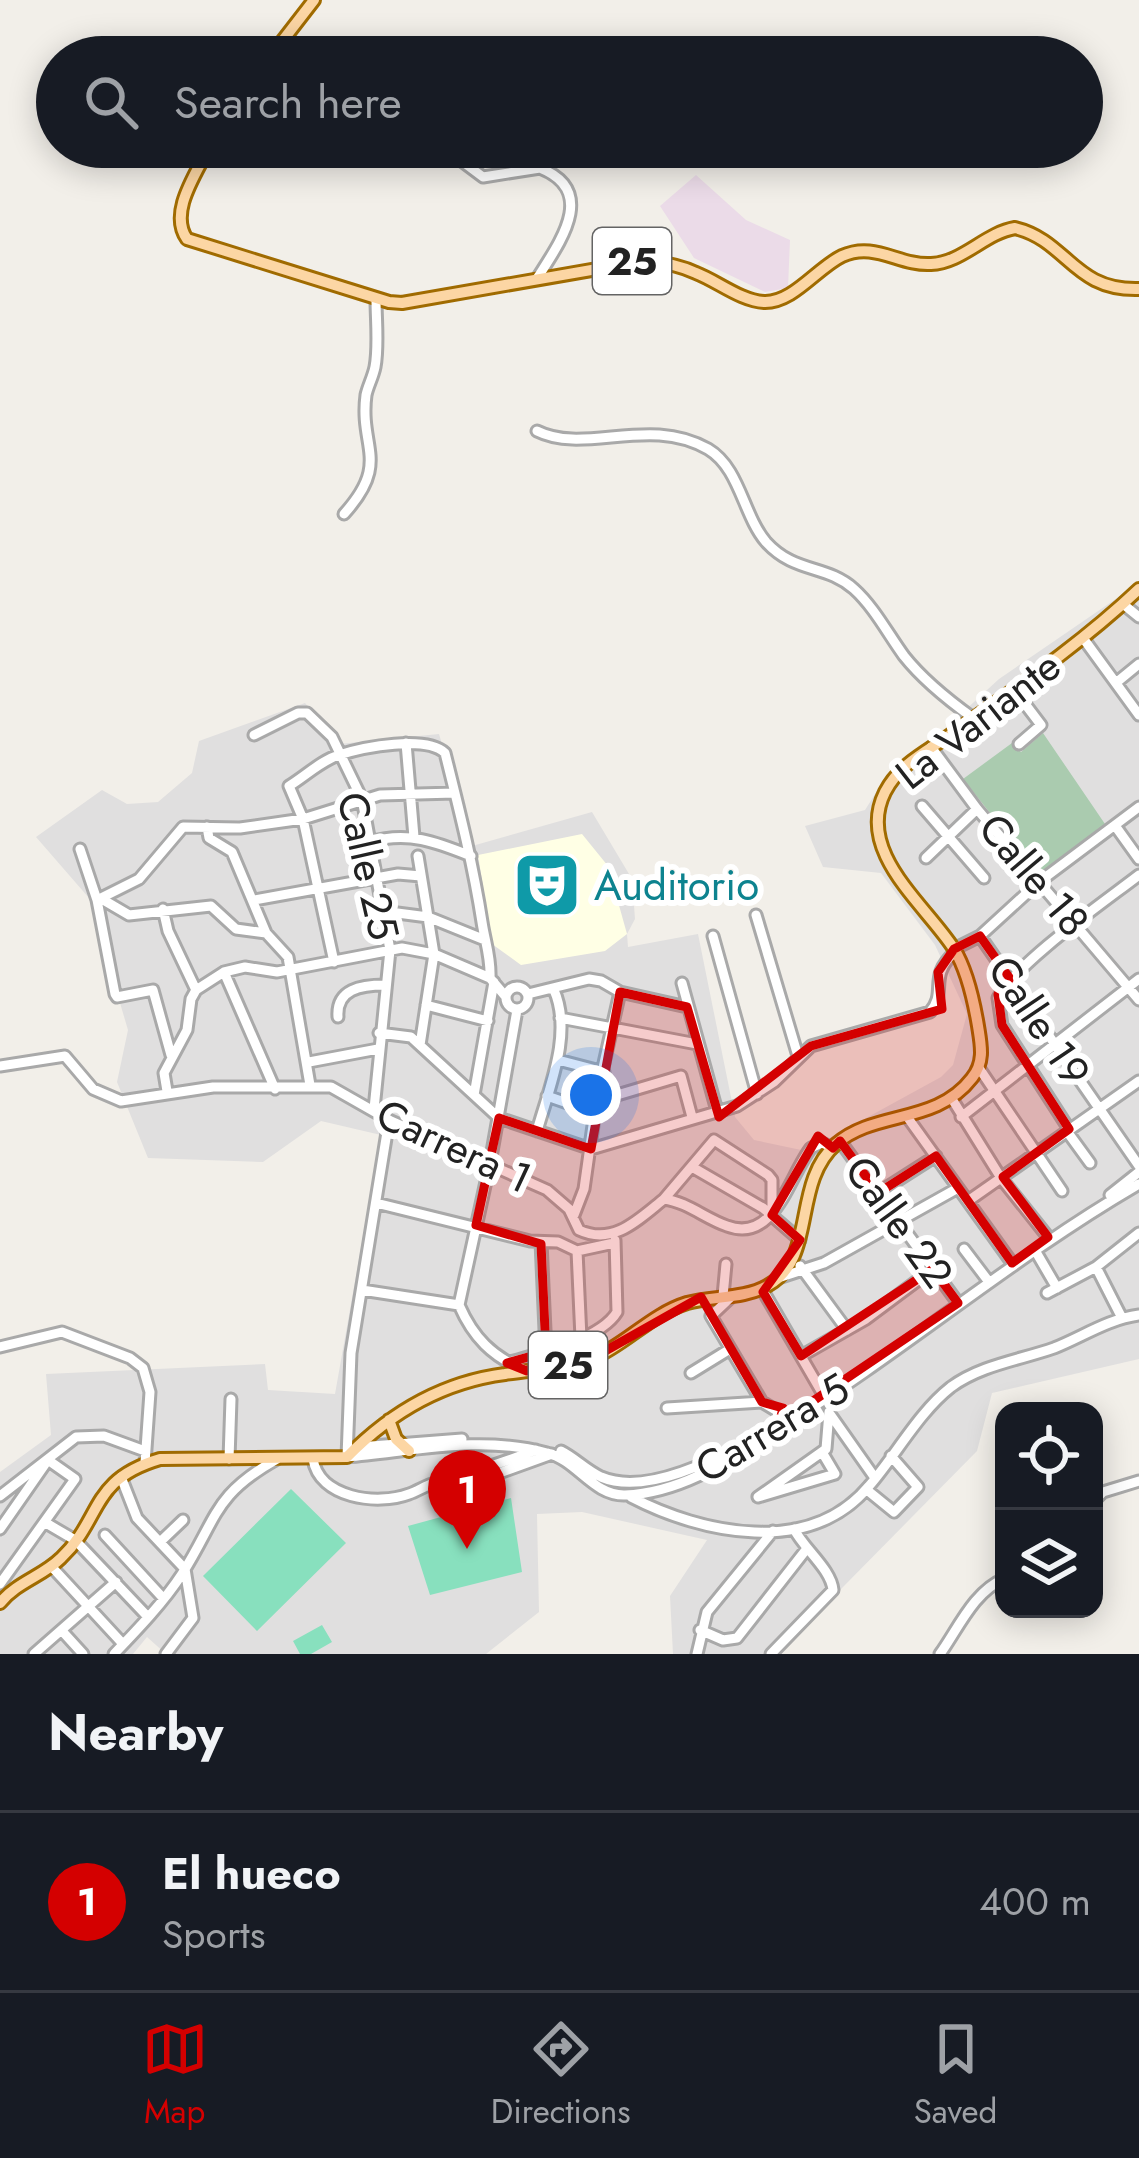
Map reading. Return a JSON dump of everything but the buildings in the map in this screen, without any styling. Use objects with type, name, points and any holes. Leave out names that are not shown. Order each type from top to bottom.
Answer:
[{"type":"main road","points":[[286,36],[314,0]]},
{"type":"main road","name":"25","points":[[199,168],[181,208],[180,226],[187,239],[402,303],[626,261],[661,262],[769,302],[857,251],[877,250],[938,264],[1015,228],[1044,242],[1092,281],[1139,290]]},
{"type":"main road","name":"La Variante","points":[[979,1068],[982,1050],[976,1013],[954,950],[890,862],[878,825],[887,788],[898,772],[1083,638],[1139,589]]},
{"type":"main road","points":[[836,1144],[870,1126],[908,1118],[952,1099],[979,1068]]},
{"type":"main road","name":"25","points":[[347,1457],[389,1420],[455,1386],[591,1359],[665,1312],[761,1289],[777,1279],[800,1240],[813,1173],[836,1144]]},
{"type":"main road","points":[[389,1420],[404,1447]]},
{"type":"main road","points":[[0,1603],[50,1566],[75,1540],[99,1499],[145,1457]]},
{"type":"main road","name":"Carrera 5","points":[[145,1457],[347,1457]]},
{"type":"street","points":[[471,168],[483,177],[540,168],[562,182],[572,215],[538,277]]},
{"type":"street","points":[[344,514],[366,485],[370,468],[366,401],[375,367],[376,299]]},
{"type":"street","points":[[537,431],[555,440],[643,431],[705,447],[723,460],[761,536],[783,560],[842,579],[859,592],[906,659],[973,718]]},
{"type":"street","points":[[1123,604],[1139,617]]},
{"type":"street","points":[[1083,638],[1137,708]]},
{"type":"street","points":[[1117,682],[1139,664]]},
{"type":"street","points":[[1013,688],[1041,725],[1019,744]]},
{"type":"street","name":"Calle 25","points":[[254,735],[303,711],[324,726],[362,800],[390,950],[374,1109]]},
{"type":"street","points":[[406,743],[414,836]]},
{"type":"street","points":[[334,962],[303,819],[289,786],[338,755],[406,743],[440,747],[446,753],[491,954],[488,1021],[474,1095]]},
{"type":"street","name":"Calle 18","points":[[932,747],[977,809],[1139,1000]]},
{"type":"street","points":[[99,900],[139,878],[183,826],[240,828],[303,819],[362,800],[455,793]]},
{"type":"street","points":[[922,806],[984,878]]},
{"type":"street","points":[[379,1033],[399,1033],[420,1045],[499,1118],[591,1150],[737,1106],[811,1046],[934,1009],[938,972],[954,950],[980,936],[1039,882],[1139,807]]},
{"type":"street","points":[[926,858],[977,809]]},
{"type":"street","points":[[207,827],[208,838],[232,852],[266,933]]},
{"type":"street","points":[[1116,827],[1139,859]]},
{"type":"street","points":[[370,842],[414,836],[471,856]]},
{"type":"street","points":[[80,849],[99,900],[117,998],[153,990],[171,1057]]},
{"type":"street","points":[[418,856],[434,954],[420,1045]]},
{"type":"street","points":[[254,900],[398,874],[421,876]]},
{"type":"street","points":[[1090,1163],[1002,1025],[998,1007],[1001,991],[1011,980],[1139,875]]},
{"type":"street","points":[[0,1066],[65,1056],[93,1089],[121,1101],[167,1091],[310,1085],[291,967],[281,945],[266,933],[236,929],[211,906],[123,914],[99,900]]},
{"type":"street","points":[[163,909],[168,931],[196,990]]},
{"type":"street","points":[[382,911],[428,917],[485,940]]},
{"type":"street","points":[[756,915],[798,1056]]},
{"type":"street","points":[[713,936],[757,1094]]},
{"type":"street","name":"Calle 19","points":[[980,936],[1139,1169]]},
{"type":"street","points":[[167,1091],[164,1073],[187,1030],[191,999],[196,990],[224,972],[245,967],[278,972],[402,948],[434,954],[492,980],[511,1008],[524,1007],[527,994]]},
{"type":"street","points":[[224,972],[274,1089]]},
{"type":"street","points":[[506,997],[517,987],[527,994],[589,979],[620,992],[687,1007]]},
{"type":"street","points":[[961,1117],[1139,979]]},
{"type":"street","points":[[682,982],[717,1111]]},
{"type":"street","points":[[338,1017],[341,996],[366,985],[385,986]]},
{"type":"street","points":[[537,1131],[558,1060],[560,1018],[554,990]]},
{"type":"street","points":[[574,1217],[620,992]]},
{"type":"street","points":[[426,1005],[488,1021]]},
{"type":"street","points":[[517,1010],[459,1305],[478,1339],[507,1363],[527,1371]]},
{"type":"street","points":[[560,1018],[697,1044]]},
{"type":"street","points":[[309,1062],[378,1049]]},
{"type":"street","points":[[558,1060],[604,1072]]},
{"type":"street","points":[[979,1068],[1062,1191]]},
{"type":"street","points":[[547,1096],[596,1107],[680,1076],[692,1118]]},
{"type":"street","points":[[968,1201],[1139,1081]]},
{"type":"street","name":"Carrera 1","points":[[310,1085],[331,1087],[389,1120],[547,1190],[574,1217],[579,1230],[615,1239]]},
{"type":"street","points":[[952,1099],[1001,1178],[1048,1237]]},
{"type":"street","points":[[908,1118],[1012,1263]]},
{"type":"street","points":[[347,1457],[351,1353],[389,1120]]},
{"type":"street","points":[[376,1204],[558,1242],[577,1251],[615,1239],[664,1199],[714,1140],[772,1180],[772,1215]]},
{"type":"street","points":[[664,1199],[741,1230],[757,1227],[772,1215],[811,1148],[836,1144]]},
{"type":"street","name":"Calle 22","points":[[836,1144],[958,1303]]},
{"type":"street","points":[[878,1193],[936,1156]]},
{"type":"street","points":[[692,1167],[772,1215],[800,1240]]},
{"type":"street","name":"Carrera 5","points":[[347,1457],[493,1437],[529,1442],[572,1457],[605,1478],[634,1482],[673,1474],[727,1453],[825,1403],[1139,1169]]},
{"type":"street","name":"Carrera 5","points":[[357,1447],[475,1442],[536,1450],[570,1463],[596,1486],[620,1496],[680,1483],[722,1464],[825,1403],[1139,1184]]},
{"type":"street","points":[[777,1279],[824,1263],[958,1188]]},
{"type":"street","points":[[1036,1252],[1052,1291],[1096,1267],[1139,1233]]},
{"type":"street","points":[[507,1363],[581,1338],[614,1319],[615,1239]]},
{"type":"street","points":[[541,1242],[546,1352]]},
{"type":"street","points":[[964,1249],[989,1282]]},
{"type":"street","points":[[577,1251],[581,1338]]},
{"type":"street","points":[[793,1257],[847,1330]]},
{"type":"street","points":[[726,1264],[729,1295],[711,1316],[766,1403],[780,1416],[779,1424]]},
{"type":"street","points":[[1096,1267],[1121,1318]]},
{"type":"street","points":[[801,1357],[933,1269]]},
{"type":"street","points":[[761,1289],[825,1403],[875,1478]]},
{"type":"street","points":[[362,1290],[459,1305]]},
{"type":"street","points":[[628,1495],[712,1528],[772,1532],[823,1522],[866,1490],[940,1398],[965,1378],[1139,1315]]},
{"type":"street","points":[[0,1347],[62,1332],[130,1358],[142,1368],[150,1392],[145,1457],[104,1436],[76,1437],[0,1496]]},
{"type":"street","points":[[691,1372],[730,1349]]},
{"type":"street","points":[[229,1460],[231,1399]]},
{"type":"street","points":[[667,1408],[766,1403]]},
{"type":"street","points":[[822,1452],[835,1474],[758,1497],[806,1461],[822,1452],[826,1450],[825,1403]]},
{"type":"street","points":[[313,1459],[317,1476],[353,1495],[396,1497],[536,1450]]},
{"type":"street","points":[[425,1486],[490,1476],[552,1454]]},
{"type":"street","points":[[866,1490],[894,1512],[917,1483],[891,1456]]},
{"type":"street","points":[[114,1654],[184,1569],[224,1496],[238,1482],[285,1459]]},
{"type":"street","points":[[0,1529],[48,1460],[75,1479],[0,1584]]},
{"type":"street","points":[[121,1477],[137,1518],[184,1569],[193,1618],[166,1654]]},
{"type":"street","points":[[1103,1492],[1139,1480]]},
{"type":"street","points":[[160,1542],[184,1520]]},
{"type":"street","points":[[46,1523],[75,1540],[148,1617]]},
{"type":"street","points":[[771,1654],[829,1596],[833,1584],[805,1551],[794,1529]]},
{"type":"street","points":[[697,1654],[706,1612],[772,1532]]},
{"type":"street","points":[[105,1535],[163,1598]]},
{"type":"street","points":[[700,1630],[731,1642],[805,1551]]},
{"type":"street","points":[[50,1566],[124,1644]]},
{"type":"street","points":[[34,1654],[116,1582]]},
{"type":"street","points":[[940,1654],[995,1583]]},
{"type":"street","points":[[63,1632],[82,1654]]},
{"type":"highlighted area","points":[[980,936],[1011,980],[998,994],[1002,1025],[1069,1129],[1003,1177],[1048,1237],[1012,1263],[936,1156],[878,1193],[840,1141],[833,1148],[818,1136],[772,1215],[800,1240],[763,1292],[801,1356],[933,1269],[958,1303],[779,1424],[783,1408],[762,1402],[701,1297],[591,1359],[527,1371],[507,1363],[546,1352],[541,1244],[476,1225],[499,1118],[591,1149],[620,992],[687,1007],[719,1117],[811,1046],[942,1009],[938,972],[954,949]]},
{"type":"shaded area","points":[[696,175],[746,220],[790,240],[788,288],[765,292],[694,258],[660,206]]},
{"type":"shaded area","points":[[1139,583],[1139,1359],[992,1393],[977,1451],[777,1654],[673,1654],[670,1596],[707,1540],[582,1512],[537,1514],[539,1612],[486,1654],[166,1654],[147,1637],[133,1654],[0,1654],[0,1472],[51,1435],[46,1374],[265,1364],[268,1390],[335,1394],[381,1135],[321,1121],[263,1162],[148,1158],[117,1082],[128,1030],[89,898],[36,837],[102,790],[127,804],[158,802],[192,773],[199,741],[305,703],[339,744],[439,734],[472,846],[592,812],[632,879],[635,919],[627,934],[628,947],[698,934],[735,1117],[754,1140],[806,1151],[941,1077],[953,1065],[967,1014],[935,945],[881,873],[823,867],[805,826],[865,810],[877,791],[999,679]]},
{"type":"shaded area","points":[[1043,733],[1105,824],[1040,876],[963,779],[1012,743],[1021,752]]},
{"type":"shaded area","points":[[582,834],[608,866],[627,934],[605,951],[521,965],[492,944],[478,855]]},
{"type":"green space","points":[[291,1489],[346,1543],[257,1631],[203,1576]]},
{"type":"green space","points":[[511,1498],[522,1572],[430,1595],[408,1526]]},
{"type":"green space","points":[[322,1625],[332,1642],[311,1654],[300,1654],[293,1641]]},
{"type":"place","name":"Auditorio","points":[[547,885]]},
{"type":"place","name":"El hueco","points":[[467,1549]]}]
